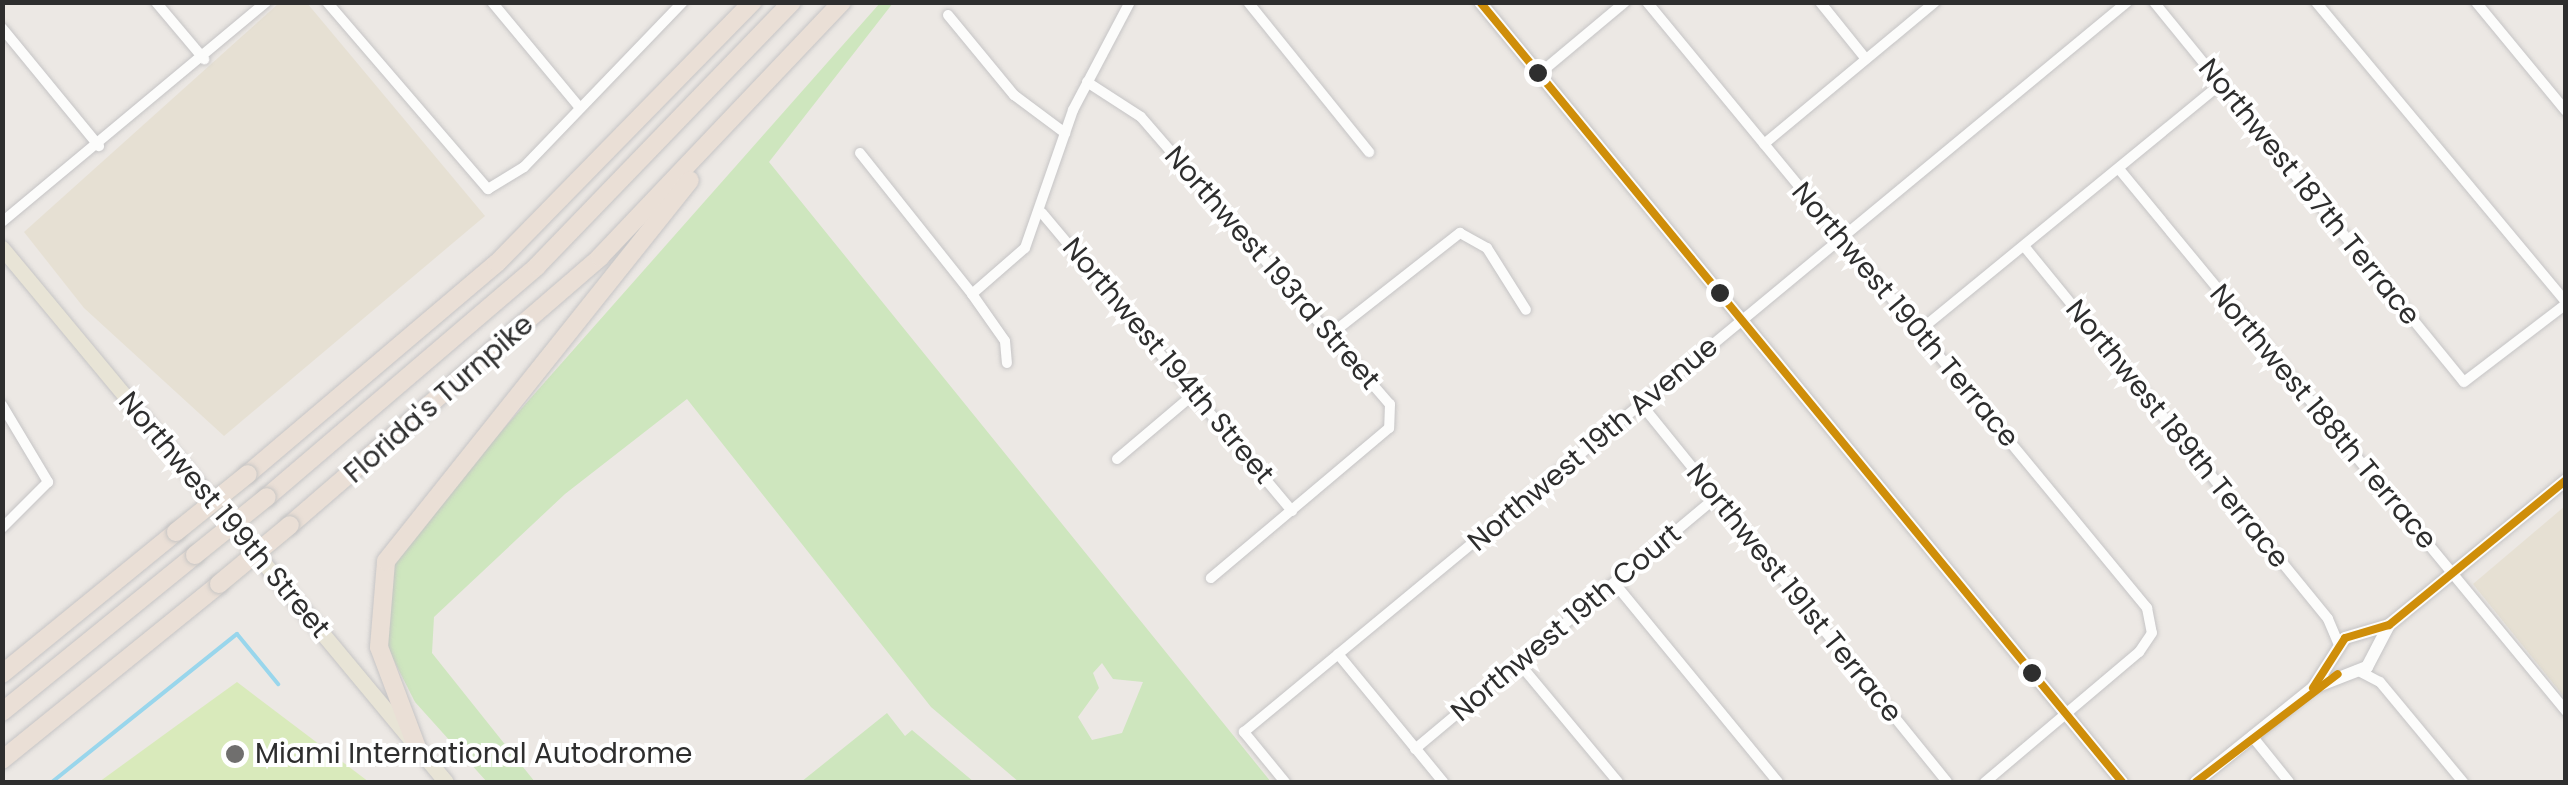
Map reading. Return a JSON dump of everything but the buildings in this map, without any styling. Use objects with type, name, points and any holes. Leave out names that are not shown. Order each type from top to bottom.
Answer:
[{"type":"highway","points":[[2,674],[248,474],[497,263],[753,2]]},
{"type":"highway","name":"Florida's Turnpike","points":[[2,712],[266,497],[537,266],[792,2]]},
{"type":"highway","name":"Florida's Turnpike","points":[[2,760],[528,324],[730,126],[842,2]]},
{"type":"highway","points":[[419,753],[379,647],[378,593],[392,547],[601,302],[730,126]]},
{"type":"main road","name":"Northwest 199th Street","points":[[2,248],[446,782]]},
{"type":"street","points":[[156,2],[204,60]]},
{"type":"street","points":[[2,222],[204,60],[266,2]]},
{"type":"street","points":[[327,2],[488,189],[524,167],[676,5]]},
{"type":"street","points":[[492,2],[580,108]]},
{"type":"street","points":[[972,294],[1025,248],[1042,213],[1065,133],[1130,2]]},
{"type":"street","points":[[1248,2],[1369,152]]},
{"type":"street","points":[[1480,2],[2122,782]]},
{"type":"street","points":[[1539,74],[1625,2]]},
{"type":"street","name":"Northwest 190th Terrace","points":[[1647,2],[2147,608],[2152,633],[2066,713]]},
{"type":"street","points":[[1820,2],[1866,60]]},
{"type":"street","points":[[1764,144],[1935,2]]},
{"type":"street","name":"Northwest 19th Avenue","points":[[1286,782],[1244,732],[2127,2]]},
{"type":"street","name":"Northwest 187th Terrace","points":[[2154,2],[2464,382],[2566,303]]},
{"type":"street","points":[[2316,2],[2566,303]]},
{"type":"street","points":[[2476,2],[2566,111]]},
{"type":"street","points":[[948,15],[1014,95],[1065,133]]},
{"type":"street","points":[[2,28],[99,146]]},
{"type":"street","name":"Northwest 193rd Street","points":[[1087,82],[1141,117],[1245,247],[1332,334],[1390,404],[1390,428],[1292,511]]},
{"type":"street","points":[[1919,331],[2220,84]]},
{"type":"street","points":[[860,154],[972,294],[1005,341],[1007,363]]},
{"type":"street","name":"Northwest 188th Terrace","points":[[2119,169],[2566,711]]},
{"type":"street","name":"Northwest 194th Street","points":[[1042,213],[1292,511]]},
{"type":"street","points":[[1332,334],[1454,237],[1476,236],[1526,310]]},
{"type":"street","name":"Northwest 189th Terrace","points":[[2024,246],[2330,621],[2339,649]]},
{"type":"street","points":[[1117,459],[1196,394]]},
{"type":"street","points":[[2,404],[48,482],[2,528]]},
{"type":"street","name":"Northwest 191st Terrace","points":[[1641,404],[1947,782]]},
{"type":"street","points":[[2313,688],[2339,649],[2358,635],[2389,625],[2566,480]]},
{"type":"street","name":"Northwest 19th Court","points":[[1415,749],[1716,498]]},
{"type":"street","points":[[1212,578],[1292,511]]},
{"type":"street","points":[[1616,585],[1778,782]]},
{"type":"street","name":"Northwest 189th Terrace","points":[[2330,621],[2358,635]]},
{"type":"street","points":[[2196,782],[2313,688],[2354,669],[2374,654],[2389,625]]},
{"type":"street","points":[[2358,635],[2374,654],[2380,682]]},
{"type":"street","points":[[2339,649],[2354,669],[2380,682],[2463,782]]},
{"type":"street","points":[[1338,654],[1442,782]]},
{"type":"street","points":[[1518,662],[1618,782]]},
{"type":"street","points":[[1984,782],[2066,713]]},
{"type":"street","points":[[2252,736],[2289,782]]},
{"type":"shaded area","points":[[279,3],[307,3],[485,216],[224,436],[84,308],[24,232]]},
{"type":"shaded area","points":[[2565,506],[2565,698],[2473,584]]},
{"type":"green space","points":[[880,3],[893,3],[769,162],[1271,782],[1019,782],[931,707],[687,399],[565,494],[434,617],[432,653],[535,782],[487,782],[415,702],[385,643],[391,570],[408,537]],"holes":[[[1102,663],[1113,679],[1143,682],[1122,733],[1092,740],[1078,717],[1099,688],[1093,673]]]},
{"type":"green space","name":"Miami International Autodrome","points":[[237,682],[369,782],[99,782],[176,726]]},
{"type":"green space","points":[[887,713],[905,736],[912,730],[974,782],[801,782]]},
{"type":"waterway","points":[[52,782],[237,634],[278,684]]},
{"type":"transit line","points":[[1480,2],[2122,782]]},
{"type":"transit line","points":[[2313,688],[2345,638],[2389,625],[2566,480]]},
{"type":"transit line","points":[[2196,782],[2338,674]]},
{"type":"place","name":"Miami International Autodrome","points":[[235,754]]}]
